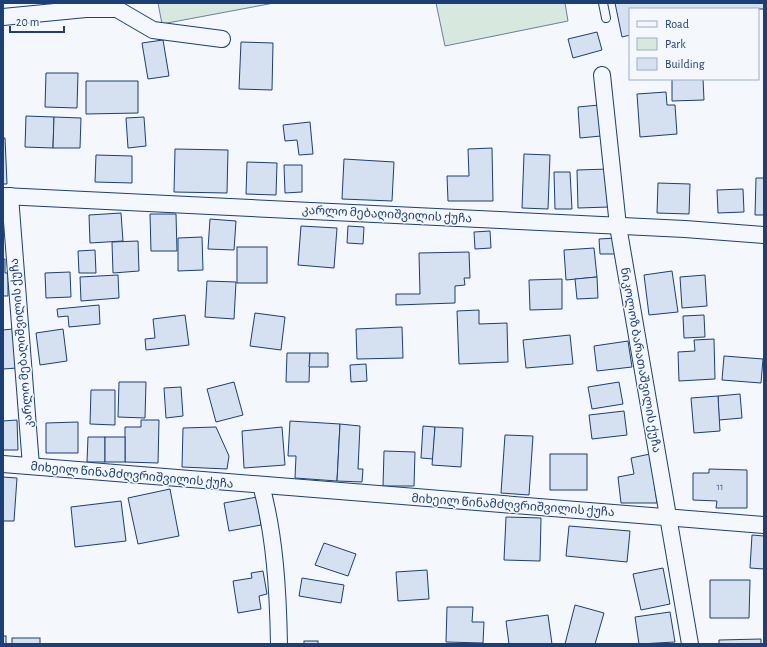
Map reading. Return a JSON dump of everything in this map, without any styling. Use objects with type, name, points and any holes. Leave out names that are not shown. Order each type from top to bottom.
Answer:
[{"type":"street","points":[[3,17],[86,9],[117,9],[153,30],[222,39]]},
{"type":"street","name":"ნიკოლოზ ბარათაშვილის ქუჩა","points":[[602,75],[618,226],[690,644]]},
{"type":"street","name":"კარლო მებაღიშვილის ქუჩა","points":[[31,466],[6,196],[618,226],[764,235]]},
{"type":"street","name":"მიხეილ წინამძღვრიშვილის ქუჩა","points":[[3,464],[764,525]]},
{"type":"street","points":[[261,485],[269,516],[278,611],[279,644]]},
{"type":"lane","points":[[603,3],[606,18]]},
{"type":"green space","points":[[158,3],[274,3],[162,24]]},
{"type":"green space","points":[[436,3],[565,3],[568,21],[445,46]]},
{"type":"building","points":[[615,3],[764,3],[764,9],[629,8],[629,35],[622,37]]},
{"type":"building","points":[[597,32],[602,50],[573,58],[568,39]]},
{"type":"building","points":[[163,40],[169,76],[148,79],[142,43]]},
{"type":"building","points":[[241,42],[273,43],[272,90],[239,89]]},
{"type":"building","points":[[46,73],[78,73],[77,108],[45,107]]},
{"type":"building","points":[[672,80],[703,80],[704,100],[672,101]]},
{"type":"building","points":[[86,81],[138,81],[138,113],[86,114]]},
{"type":"building","points":[[666,92],[667,105],[675,105],[677,134],[640,137],[637,94]]},
{"type":"building","points":[[599,105],[601,136],[580,138],[578,107]]},
{"type":"building","points":[[26,116],[54,117],[53,148],[25,147]]},
{"type":"building","points":[[54,117],[81,118],[80,148],[53,148]]},
{"type":"building","points":[[144,117],[146,146],[128,148],[126,118]]},
{"type":"building","points":[[310,122],[313,154],[299,155],[297,140],[285,141],[283,125]]},
{"type":"building","points":[[3,138],[5,138],[7,184],[3,184]]},
{"type":"building","points":[[492,148],[493,201],[448,201],[447,176],[469,176],[468,149]]},
{"type":"building","points":[[175,149],[228,150],[227,193],[174,192]]},
{"type":"building","points":[[524,154],[550,155],[548,209],[522,208]]},
{"type":"building","points":[[96,155],[132,156],[132,183],[95,182]]},
{"type":"building","points":[[344,159],[394,162],[392,201],[342,199]]},
{"type":"building","points":[[247,162],[277,163],[276,195],[246,194]]},
{"type":"building","points":[[284,165],[302,165],[302,192],[285,193]]},
{"type":"building","points":[[609,169],[609,207],[578,208],[577,170]]},
{"type":"building","points":[[554,172],[570,172],[572,209],[555,209]]},
{"type":"building","points":[[756,178],[764,178],[764,215],[755,215]]},
{"type":"building","points":[[658,183],[690,184],[689,214],[657,213]]},
{"type":"building","points":[[743,189],[744,212],[718,213],[717,190]]},
{"type":"building","points":[[121,213],[123,241],[90,243],[89,215]]},
{"type":"building","points":[[150,214],[176,214],[177,251],[151,251]]},
{"type":"building","points":[[210,219],[236,221],[234,250],[208,249]]},
{"type":"building","points":[[301,226],[337,228],[334,268],[298,265]]},
{"type":"building","points":[[348,226],[364,227],[363,244],[347,243]]},
{"type":"building","points":[[490,231],[491,248],[475,249],[474,232]]},
{"type":"building","points":[[202,237],[203,270],[178,271],[178,238]]},
{"type":"building","points":[[616,238],[616,254],[600,254],[599,239]]},
{"type":"building","points":[[138,241],[139,271],[113,273],[112,242]]},
{"type":"building","points":[[237,247],[267,247],[267,283],[237,283]]},
{"type":"building","points":[[594,248],[597,277],[566,280],[564,250]]},
{"type":"building","points":[[95,250],[96,273],[79,273],[78,251]]},
{"type":"building","points":[[469,252],[470,278],[464,278],[465,285],[455,286],[455,303],[396,305],[396,294],[420,294],[419,253]]},
{"type":"building","points":[[3,259],[5,259],[5,273],[8,273],[8,296],[3,296]]},
{"type":"building","points":[[672,271],[678,312],[649,315],[644,275]]},
{"type":"building","points":[[70,272],[71,297],[46,298],[45,273]]},
{"type":"building","points":[[118,275],[119,298],[81,301],[80,277]]},
{"type":"building","points":[[705,275],[707,306],[682,308],[680,277]]},
{"type":"building","points":[[597,277],[598,298],[577,299],[575,279]]},
{"type":"building","points":[[562,279],[562,309],[530,310],[529,280]]},
{"type":"building","points":[[207,281],[236,282],[234,319],[205,317]]},
{"type":"building","points":[[99,305],[100,324],[69,327],[68,316],[58,317],[57,309]]},
{"type":"building","points":[[479,310],[479,324],[507,323],[508,362],[459,364],[457,311]]},
{"type":"building","points":[[255,313],[285,317],[281,350],[250,346]]},
{"type":"building","points":[[185,315],[189,345],[146,350],[145,339],[155,338],[153,319]]},
{"type":"building","points":[[704,315],[705,337],[684,338],[683,316]]},
{"type":"building","points":[[402,327],[403,358],[357,359],[356,329]]},
{"type":"building","points":[[13,329],[17,368],[3,369],[3,330]]},
{"type":"building","points":[[63,329],[67,361],[40,365],[36,333]]},
{"type":"building","points":[[570,335],[573,364],[526,368],[523,340]]},
{"type":"building","points":[[714,339],[715,379],[679,381],[678,352],[695,351],[694,340]]},
{"type":"building","points":[[628,341],[632,367],[597,371],[594,346]]},
{"type":"building","points":[[287,353],[310,353],[309,382],[286,382]]},
{"type":"building","points":[[310,353],[328,353],[328,367],[309,367]]},
{"type":"building","points":[[724,356],[763,359],[761,383],[722,380]]},
{"type":"building","points":[[366,364],[367,381],[351,382],[350,365]]},
{"type":"building","points":[[119,382],[146,382],[145,418],[118,417]]},
{"type":"building","points":[[234,382],[243,415],[216,422],[207,389]]},
{"type":"building","points":[[619,382],[623,404],[592,409],[588,387]]},
{"type":"building","points":[[181,387],[183,416],[166,418],[164,388]]},
{"type":"building","points":[[91,390],[115,390],[115,425],[90,424]]},
{"type":"building","points":[[740,394],[742,418],[719,420],[718,396]]},
{"type":"building","points":[[718,396],[720,431],[694,433],[691,398]]},
{"type":"building","points":[[624,411],[627,435],[592,439],[589,415]]},
{"type":"building","points":[[17,420],[18,450],[3,450],[3,421]]},
{"type":"building","points":[[141,420],[159,420],[158,463],[125,462],[125,427],[141,427]]},
{"type":"building","points":[[290,421],[340,424],[337,481],[295,478],[296,456],[288,456]]},
{"type":"building","points":[[78,422],[78,453],[46,453],[46,423]]},
{"type":"building","points":[[340,424],[360,426],[358,469],[363,469],[362,482],[337,481]]},
{"type":"building","points":[[423,426],[435,427],[433,459],[421,458]]},
{"type":"building","points":[[216,427],[229,456],[227,469],[182,467],[183,428]]},
{"type":"building","points":[[282,427],[285,465],[244,468],[242,431]]},
{"type":"building","points":[[435,427],[463,428],[461,467],[432,465]]},
{"type":"building","points":[[505,435],[533,436],[529,495],[501,493]]},
{"type":"building","points":[[88,437],[105,437],[105,462],[87,462]]},
{"type":"building","points":[[105,437],[125,437],[125,462],[105,462]]},
{"type":"building","points":[[384,451],[415,452],[414,486],[383,486]]},
{"type":"building","points":[[550,454],[587,454],[587,490],[550,490]]},
{"type":"building","points":[[650,454],[657,503],[621,503],[618,477],[634,474],[631,458]]},
{"type":"building","points":[[709,469],[747,470],[747,508],[716,508],[717,501],[693,500],[693,473],[709,473]]},
{"type":"building","points":[[3,477],[17,478],[14,521],[3,521]]},
{"type":"building","points":[[170,489],[179,536],[138,544],[128,498]]},
{"type":"building","points":[[257,497],[261,525],[229,531],[224,503]]},
{"type":"building","points":[[121,501],[126,541],[75,547],[71,507]]},
{"type":"building","points":[[506,517],[541,518],[540,561],[504,560]]},
{"type":"building","points":[[569,526],[630,531],[627,562],[566,556]]},
{"type":"building","points":[[752,535],[764,536],[764,569],[750,568]]},
{"type":"building","points":[[324,543],[356,554],[348,576],[315,565]]},
{"type":"building","points":[[663,568],[670,604],[641,610],[633,574]]},
{"type":"building","points":[[427,570],[429,599],[398,601],[396,572]]},
{"type":"building","points":[[263,571],[267,594],[259,596],[261,609],[238,613],[233,581],[252,578],[251,573]]},
{"type":"building","points":[[302,578],[344,585],[341,603],[299,596]]},
{"type":"building","points":[[710,580],[750,580],[749,618],[710,618]]},
{"type":"building","points":[[575,605],[604,613],[595,644],[565,644]]},
{"type":"building","points":[[447,607],[473,607],[472,622],[484,622],[483,643],[446,642]]},
{"type":"building","points":[[670,612],[675,642],[639,644],[635,617]]},
{"type":"building","points":[[548,615],[552,644],[509,644],[506,621]]},
{"type":"building","points":[[3,636],[6,636],[6,644],[3,644]]},
{"type":"building","points":[[12,638],[40,638],[40,644],[12,644]]},
{"type":"building","points":[[761,639],[761,644],[719,644],[719,640]]},
{"type":"building","points":[[304,641],[318,641],[318,644],[304,644]]}]
